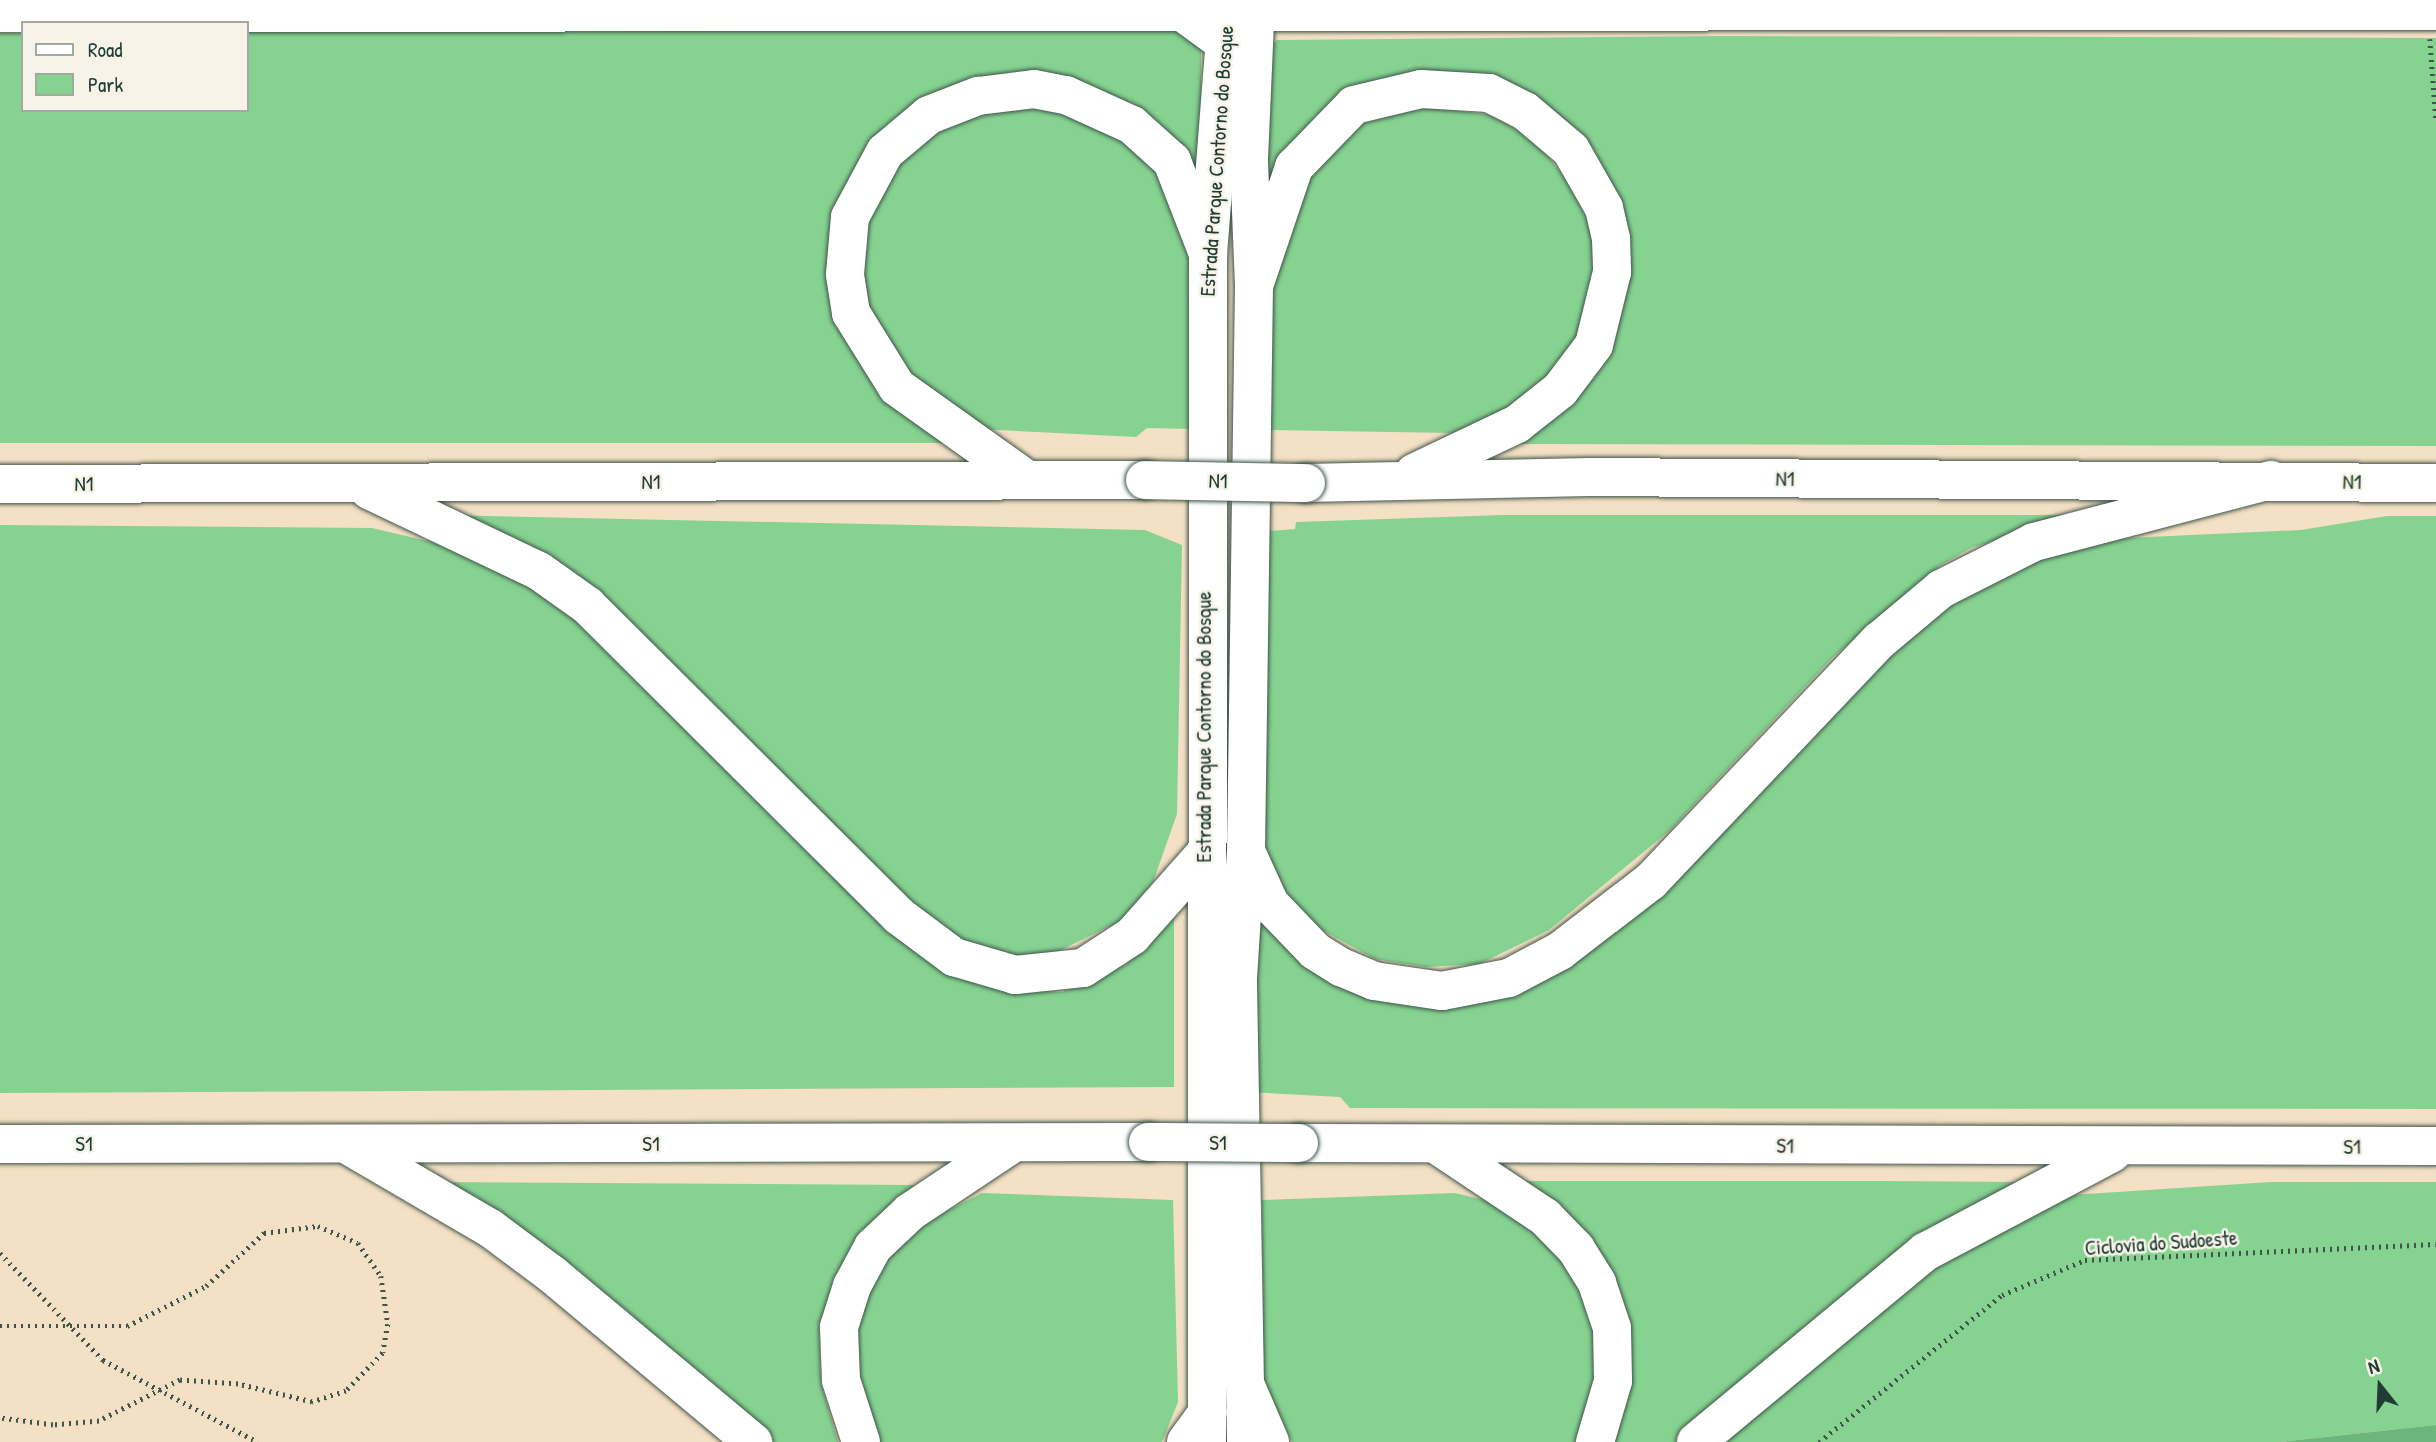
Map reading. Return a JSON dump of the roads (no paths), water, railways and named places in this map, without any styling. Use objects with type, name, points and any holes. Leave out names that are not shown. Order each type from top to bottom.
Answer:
[{"type":"main road","name":"Estrada Parque Contorno do Bosque","points":[[1240,12],[1254,286],[1246,851],[1238,978],[1246,1442]]},
{"type":"main road","name":"Estrada Parque Contorno do Bosque","points":[[1200,1432],[1208,254],[1240,12]]},
{"type":"main road","points":[[0,15],[2432,13]]},
{"type":"main road","points":[[1026,479],[897,387],[855,322],[845,274],[850,217],[885,152],[929,116],[978,96],[1034,89],[1066,95],[1132,125],[1172,161],[1208,254]]},
{"type":"main road","points":[[1254,286],[1294,167],[1314,139],[1354,105],[1420,89],[1489,93],[1525,111],[1571,150],[1604,208],[1611,239],[1612,272],[1594,345],[1560,390],[1517,424],[1400,479]]},
{"type":"main road","name":"N1","points":[[0,484],[1026,479],[1306,482],[1400,479],[2436,483]]},
{"type":"main road","points":[[1246,851],[1270,904],[1315,951],[1341,967],[1374,981],[1442,991],[1509,978],[1560,951],[1651,881],[1879,641],[1941,589],[2034,542],[2271,481]]},
{"type":"main road","points":[[358,484],[539,571],[588,606],[899,916],[954,957],[1015,975],[1083,968],[1132,936],[1203,856]]},
{"type":"main road","name":"S1","points":[[0,1144],[1148,1142],[2118,1150],[2436,1146]]},
{"type":"main road","points":[[346,1144],[489,1228],[553,1275],[753,1442]]},
{"type":"main road","points":[[861,1442],[841,1380],[839,1327],[852,1286],[873,1247],[910,1212],[1012,1144]]},
{"type":"main road","points":[[1437,1145],[1545,1217],[1576,1249],[1597,1283],[1612,1328],[1612,1381],[1595,1442]]},
{"type":"main road","points":[[1696,1442],[1925,1252],[2118,1150]]},
{"type":"main road","points":[[1246,1386],[1270,1442]]}]
